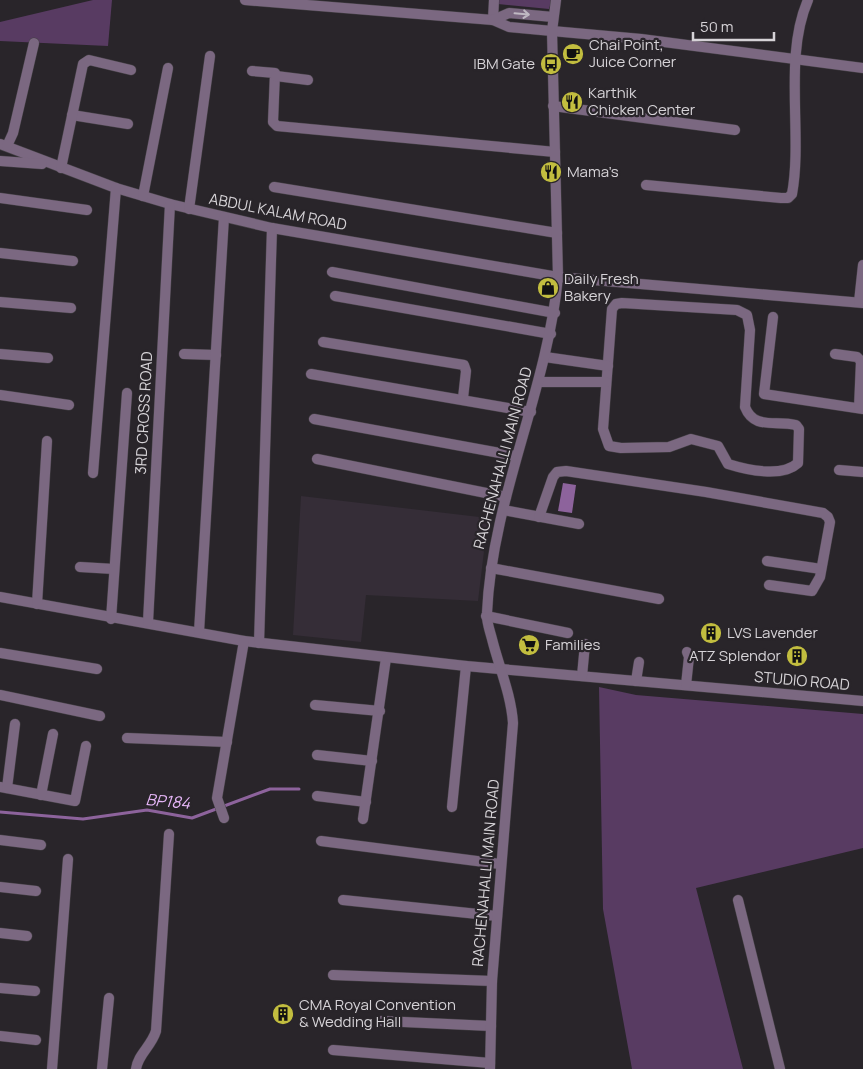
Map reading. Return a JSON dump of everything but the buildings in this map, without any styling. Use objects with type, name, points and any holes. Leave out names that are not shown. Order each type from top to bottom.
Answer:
[{"type":"street","points":[[245,0],[493,20],[509,27],[641,39],[863,68]]},
{"type":"street","points":[[493,20],[494,0]]},
{"type":"street","name":"RACHENAHALLI MAIN ROAD","points":[[490,1066],[492,981],[500,864],[513,723],[511,703],[486,616],[491,568],[503,510],[516,456],[539,382],[555,313],[558,277],[552,31],[556,0]]},
{"type":"street","points":[[646,185],[788,198],[792,194],[794,181],[796,59],[803,11],[808,0]]},
{"type":"street","points":[[493,20],[510,13],[553,17]]},
{"type":"street","points":[[4,145],[13,133],[34,43]]},
{"type":"street","points":[[189,209],[210,56]]},
{"type":"street","points":[[0,161],[56,166],[72,115],[83,64],[88,60],[131,70]]},
{"type":"street","points":[[143,196],[168,68]]},
{"type":"street","points":[[252,71],[275,73],[276,76],[308,80]]},
{"type":"street","points":[[276,76],[272,122],[277,126],[555,152]]},
{"type":"street","points":[[553,106],[734,130]]},
{"type":"street","points":[[72,115],[128,124]]},
{"type":"street","name":"ABDUL KALAM ROAD","points":[[4,145],[116,188],[189,209],[272,228],[558,277],[861,302]]},
{"type":"street","points":[[274,187],[557,233]]},
{"type":"street","points":[[93,473],[116,188]]},
{"type":"street","points":[[0,198],[86,210]]},
{"type":"street","name":"3RD CROSS ROAD","points":[[148,622],[170,204]]},
{"type":"street","points":[[199,632],[224,217]]},
{"type":"street","points":[[259,643],[272,228]]},
{"type":"street","points":[[0,253],[73,261]]},
{"type":"street","points":[[861,302],[863,265]]},
{"type":"street","points":[[332,272],[555,313]]},
{"type":"street","points":[[335,296],[551,334]]},
{"type":"street","points":[[0,302],[71,308]]},
{"type":"street","points":[[616,304],[743,312],[750,319],[745,407],[749,417],[755,422],[796,425],[799,429],[798,464],[792,469],[782,471],[744,468],[728,464],[718,446],[691,439],[669,447],[621,448],[609,446],[603,429],[608,366],[612,309],[616,304]]},
{"type":"street","points":[[773,317],[764,394],[861,409],[861,361],[857,357],[835,354]]},
{"type":"street","points":[[323,342],[464,365],[466,371],[463,398]]},
{"type":"street","points":[[0,354],[48,358]]},
{"type":"street","points":[[184,354],[216,355]]},
{"type":"street","points":[[545,357],[608,366]]},
{"type":"street","points":[[311,374],[463,398],[531,412]]},
{"type":"street","points":[[539,382],[606,382]]},
{"type":"street","points":[[111,618],[127,393]]},
{"type":"street","points":[[0,395],[69,405]]},
{"type":"street","points":[[314,419],[516,456]]},
{"type":"street","points":[[37,604],[47,441]]},
{"type":"street","points":[[317,459],[506,497]]},
{"type":"street","points":[[839,470],[863,472]]},
{"type":"street","points":[[539,517],[553,477],[557,472],[706,492],[823,513],[828,516],[830,522],[821,569],[816,586],[812,591],[770,582]]},
{"type":"street","points":[[503,510],[579,524]]},
{"type":"street","points":[[767,561],[821,569]]},
{"type":"street","points":[[80,566],[114,569]]},
{"type":"street","points":[[491,568],[659,599]]},
{"type":"street","name":"STUDIO ROAD","points":[[0,597],[259,643],[466,666],[500,667],[863,701]]},
{"type":"street","points":[[486,616],[568,633]]},
{"type":"street","points":[[224,818],[217,798],[244,641]]},
{"type":"street","points":[[582,676],[585,644]]},
{"type":"street","points":[[0,652],[97,669]]},
{"type":"street","points":[[686,685],[689,657],[687,652]]},
{"type":"street","points":[[363,820],[380,711],[386,658]]},
{"type":"street","points":[[636,681],[639,662]]},
{"type":"street","points":[[452,807],[466,666]]},
{"type":"street","points":[[0,695],[100,716]]},
{"type":"street","points":[[315,705],[380,711]]},
{"type":"street","points":[[15,724],[3,788],[75,801],[86,746]]},
{"type":"street","points":[[41,795],[53,734]]},
{"type":"street","points":[[127,738],[227,742]]},
{"type":"street","points":[[317,755],[372,761]]},
{"type":"street","points":[[317,796],[366,802]]},
{"type":"street","points":[[136,1069],[140,1057],[152,1043],[156,1030],[169,834]]},
{"type":"street","points":[[0,840],[41,845]]},
{"type":"street","points":[[321,841],[500,864]]},
{"type":"street","points":[[52,1069],[68,859]]},
{"type":"street","points":[[0,887],[36,892]]},
{"type":"street","points":[[342,900],[497,916]]},
{"type":"street","points":[[738,900],[780,1069]]},
{"type":"street","points":[[0,933],[27,936]]},
{"type":"street","points":[[333,975],[492,981]]},
{"type":"street","points":[[0,988],[35,991]]},
{"type":"street","points":[[102,1069],[109,998]]},
{"type":"street","points":[[382,1021],[491,1026]]},
{"type":"street","points":[[0,1036],[36,1040]]},
{"type":"street","points":[[333,1050],[490,1066]]},
{"type":"shaded area","points":[[93,0],[112,0],[108,46],[0,41],[0,22]]},
{"type":"shaded area","points":[[498,0],[552,0],[549,9],[498,4]]},
{"type":"shaded area","points":[[563,483],[576,485],[572,513],[558,511]]},
{"type":"shaded area","points":[[301,496],[488,518],[478,601],[366,595],[361,642],[293,635]]},
{"type":"shaded area","points":[[599,687],[636,695],[863,714],[863,848],[696,888],[743,1069],[632,1069],[603,909]]},
{"type":"waterway","name":"BP184","points":[[0,812],[83,819],[147,810],[192,818],[270,789],[299,789]]},
{"type":"place","name":"Chai Point, Juice Corner","points":[[573,54]]},
{"type":"place","name":"IBM Gate","points":[[551,64]]},
{"type":"place","name":"Karthik Chicken Center","points":[[572,102]]},
{"type":"place","name":"Mama’s","points":[[551,172]]},
{"type":"place","name":"Daily Fresh Bakery","points":[[548,288]]},
{"type":"place","name":"LVS Lavender","points":[[711,633]]},
{"type":"place","name":"Families","points":[[529,645]]},
{"type":"place","name":"ATZ Splendor","points":[[797,656]]},
{"type":"place","name":"CMA Royal Convention & Wedding Hall","points":[[283,1014]]}]
